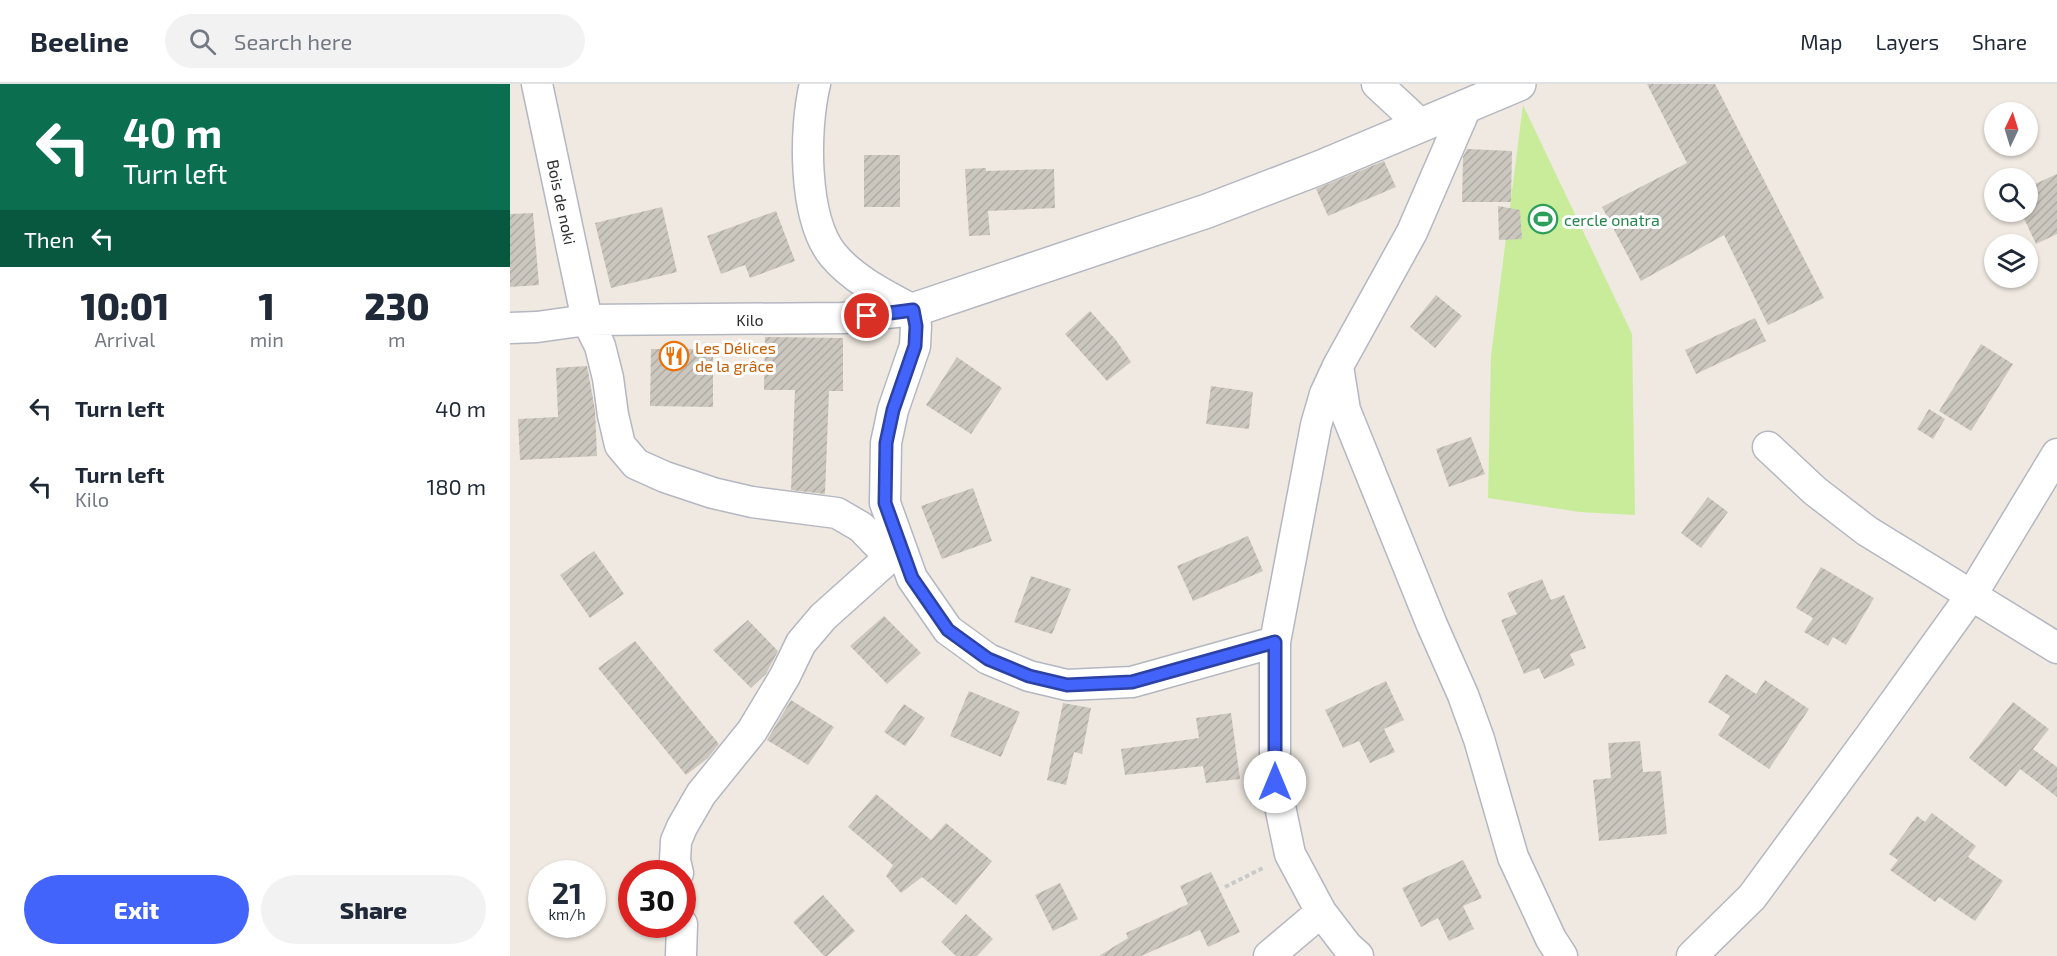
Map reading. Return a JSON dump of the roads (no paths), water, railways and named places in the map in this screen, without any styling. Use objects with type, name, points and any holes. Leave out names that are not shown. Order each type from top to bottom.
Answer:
[{"type":"street","name":"Bois de noki","points":[[537,84],[587,320],[600,346],[620,445],[636,464],[665,477],[713,493],[752,502],[837,513],[895,551]]},
{"type":"street","points":[[815,84],[808,133],[809,171],[820,234],[833,254],[848,270],[874,289],[913,310],[1207,211],[1319,168],[1519,84]]},
{"type":"street","points":[[1377,84],[1420,124]]},
{"type":"street","points":[[1358,956],[1347,946],[1321,912],[1290,854],[1275,782],[1275,642],[1316,425],[1325,394],[1412,232],[1467,105]]},
{"type":"street","name":"Kilo","points":[[510,327],[537,327],[587,320],[843,318],[913,310]]},
{"type":"street","points":[[913,310],[916,326],[915,346],[893,410],[886,443],[885,503],[895,551],[948,630],[988,659],[1029,676],[1067,685],[1132,682],[1275,642]]},
{"type":"street","points":[[1338,366],[1345,410],[1432,625],[1463,695],[1479,740],[1513,857],[1551,939],[1562,956]]},
{"type":"street","points":[[1768,447],[1815,490],[1867,531],[2057,648]]},
{"type":"street","points":[[1692,956],[1752,897],[1971,596],[2057,454]]},
{"type":"street","points":[[675,860],[676,841],[701,794],[752,731],[785,676],[801,643],[823,617],[895,551]]},
{"type":"street","points":[[1269,956],[1321,912]]},
{"type":"street","points":[[681,956],[682,938]]},
{"type":"place","name":"cercle onatra","points":[[1543,219]]},
{"type":"place","name":"Les Délices de la grâce","points":[[674,356]]}]
